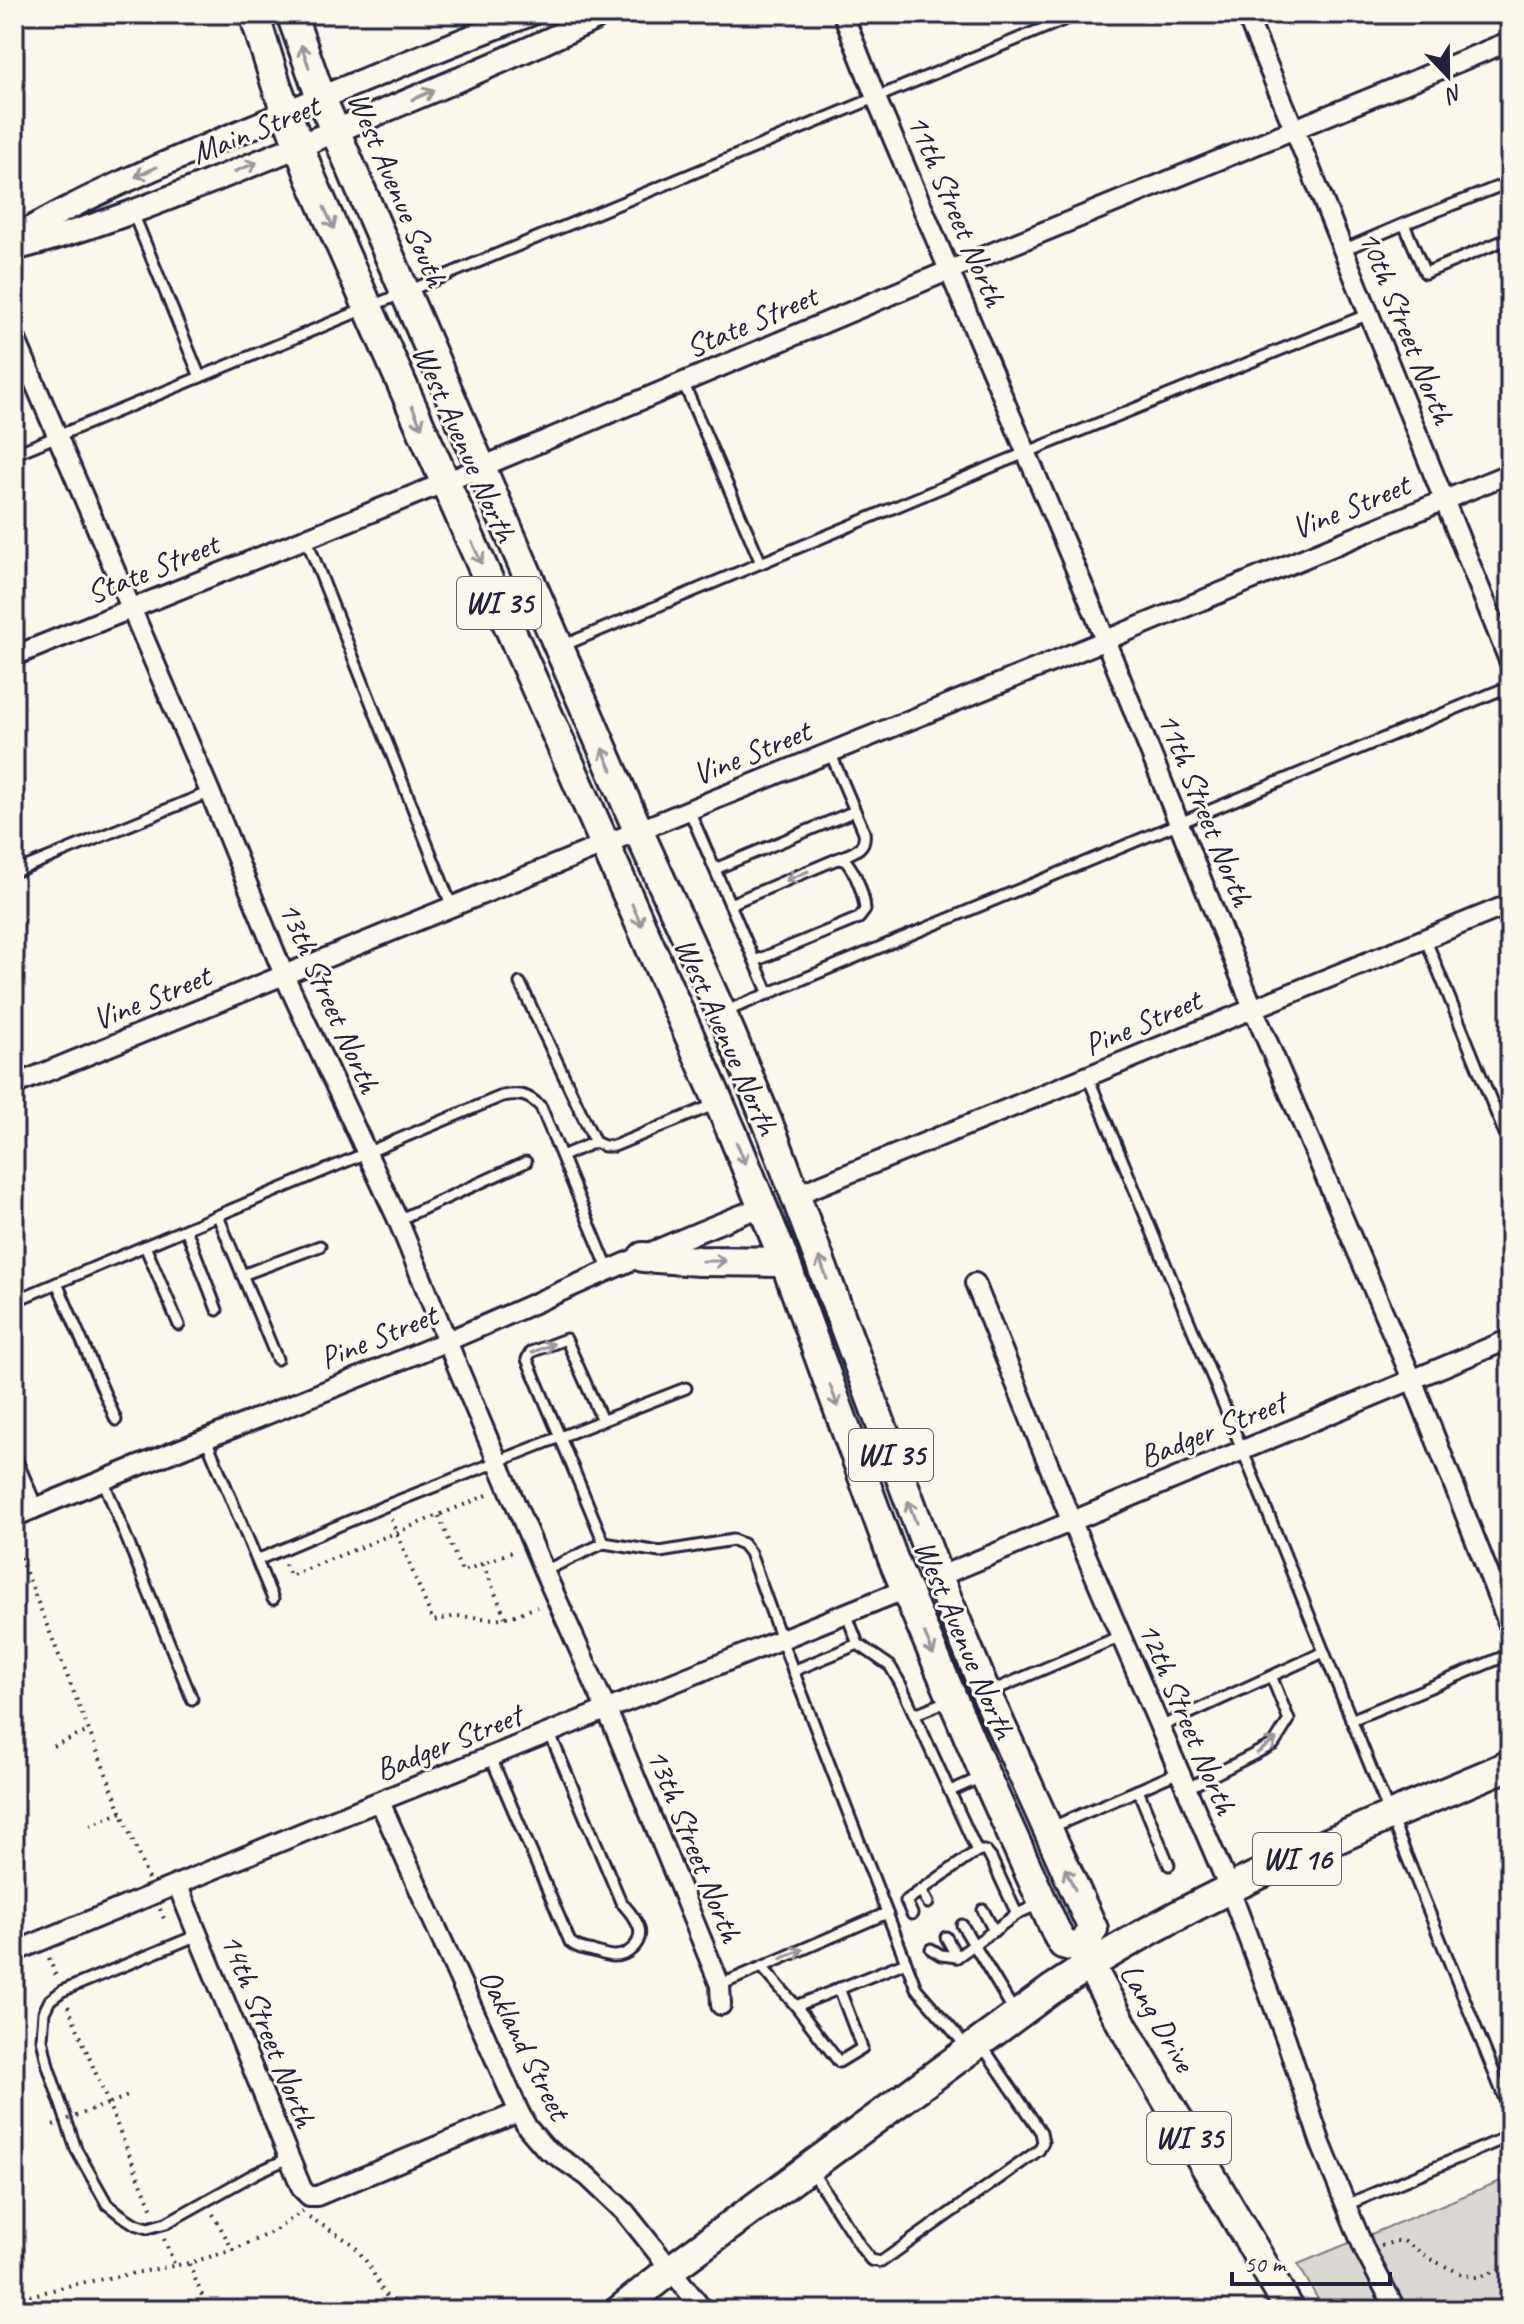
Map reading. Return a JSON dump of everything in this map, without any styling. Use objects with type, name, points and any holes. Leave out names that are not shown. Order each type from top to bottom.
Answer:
[{"type":"main road","name":"WI 35","points":[[254,14],[299,146]]},
{"type":"main road","name":"West Avenue South","points":[[291,14],[335,131],[638,830]]},
{"type":"main road","name":"West Avenue North","points":[[299,146],[764,1206],[906,1589],[985,1775],[1063,1944],[1086,1957],[1093,1929],[986,1693],[938,1577],[769,1125],[638,830]]},
{"type":"main road","points":[[643,1257],[785,1262]]},
{"type":"main road","name":"WI 16","points":[[620,2310],[671,2269],[1016,2015],[1086,1957],[1390,1816],[1510,1765]]},
{"type":"main road","name":"Lang Drive","points":[[1086,1957],[1123,2026],[1290,2310]]},
{"type":"street","points":[[14,238],[53,214],[160,165],[531,14]]},
{"type":"street","name":"Main Street","points":[[14,249],[63,237],[133,213],[512,58],[570,26],[601,14]]},
{"type":"street","name":"11th Street North","points":[[843,14],[1106,640],[1253,1008],[1412,1379],[1510,1628]]},
{"type":"street","name":"10th Street North","points":[[1246,14],[1510,663]]},
{"type":"street","name":"State Street","points":[[14,656],[446,482],[950,270],[1510,41]]},
{"type":"street","name":"13th Street North","points":[[14,335],[210,792],[284,975],[398,1220],[544,1571],[606,1709],[720,1985],[721,2005]]},
{"type":"street","name":"Vine Street","points":[[14,1085],[1510,473]]},
{"type":"street","name":"Pine Street","points":[[796,1195],[1510,904]]},
{"type":"street","name":"Pine Street","points":[[14,1517],[448,1341],[690,1234],[764,1206]]},
{"type":"street","name":"12th Street North","points":[[975,1283],[1071,1520],[1230,1890],[1346,2205],[1365,2251],[1396,2310]]},
{"type":"street","name":"Badger Street","points":[[938,1577],[1510,1339]]},
{"type":"street","points":[[14,1465],[33,1509]]},
{"type":"street","name":"Badger Street","points":[[14,1952],[906,1589]]},
{"type":"street","name":"Oakland Street","points":[[380,1802],[527,2127],[545,2148],[587,2176],[618,2204],[703,2310]]},
{"type":"street","name":"14th Street North","points":[[177,1884],[302,2189],[309,2196],[317,2196],[519,2112]]},
{"type":"lane","points":[[14,454],[1078,14]]},
{"type":"lane","points":[[1343,250],[1510,182]]},
{"type":"lane","points":[[133,213],[200,377]]},
{"type":"lane","points":[[1404,224],[1425,273],[1510,238]]},
{"type":"lane","points":[[559,648],[1027,452],[1369,314]]},
{"type":"lane","points":[[683,382],[761,563]]},
{"type":"lane","points":[[306,538],[452,907]]},
{"type":"lane","points":[[721,1013],[1510,686]]},
{"type":"lane","points":[[730,904],[861,848],[865,840],[830,752]]},
{"type":"lane","points":[[14,872],[210,792]]},
{"type":"lane","points":[[689,809],[769,994]]},
{"type":"lane","points":[[715,869],[855,811]]},
{"type":"lane","points":[[755,961],[859,918],[865,910],[864,900],[850,867],[845,860],[837,859]]},
{"type":"lane","points":[[1425,938],[1510,1147]]},
{"type":"lane","points":[[520,983],[595,1142],[614,1146],[719,1103]]},
{"type":"lane","points":[[1088,1077],[1510,2112]]},
{"type":"lane","points":[[14,1301],[502,1096],[516,1094],[530,1097],[541,1107],[609,1271]]},
{"type":"lane","points":[[562,1156],[595,1142]]},
{"type":"lane","points":[[398,1220],[526,1162]]},
{"type":"lane","points":[[218,1216],[277,1359]]},
{"type":"lane","points":[[186,1229],[217,1310]]},
{"type":"lane","points":[[145,1246],[179,1325]]},
{"type":"lane","points":[[242,1275],[320,1246]]},
{"type":"lane","points":[[57,1283],[116,1420]]},
{"type":"lane","points":[[602,1420],[566,1339],[531,1352],[527,1359],[604,1543]]},
{"type":"lane","points":[[257,1560],[385,1506],[686,1388]]},
{"type":"lane","points":[[206,1439],[273,1599]]},
{"type":"lane","points":[[103,1480],[192,1699]]},
{"type":"lane","points":[[544,1571],[604,1543],[660,1552],[733,1540],[743,1544],[750,1553],[916,1988],[974,2046],[1041,2132],[1043,2142],[1039,2150],[881,2262],[871,2260],[863,2250],[809,2167]]},
{"type":"lane","points":[[846,1613],[858,1644],[890,1666],[977,1851]]},
{"type":"lane","points":[[986,1693],[1121,1636]]},
{"type":"lane","points":[[793,1671],[858,1644]]},
{"type":"lane","points":[[1160,1728],[1324,1652]]},
{"type":"lane","points":[[1351,1720],[1510,1654]]},
{"type":"lane","points":[[1047,1830],[1138,1790],[1183,1780],[1274,1744],[1289,1720],[1272,1678]]},
{"type":"lane","points":[[915,1714],[953,1699]]},
{"type":"lane","points":[[491,1758],[570,1942],[576,1948],[613,1956],[624,1955],[638,1940],[640,1930],[621,1902],[550,1734]]},
{"type":"lane","points":[[950,1791],[985,1775]]},
{"type":"lane","points":[[1138,1790],[1169,1865]]},
{"type":"lane","points":[[912,1914],[906,1901],[977,1851],[985,1851],[1017,1914]]},
{"type":"lane","points":[[959,1863],[965,1875]]},
{"type":"lane","points":[[938,1878],[945,1890]]},
{"type":"lane","points":[[921,1890],[928,1903]]},
{"type":"lane","points":[[931,1949],[941,1955],[957,1957],[1017,1914],[1043,1902]]},
{"type":"lane","points":[[983,1910],[994,1931]]},
{"type":"lane","points":[[720,1985],[887,1913]]},
{"type":"lane","points":[[962,1925],[1016,2015]]},
{"type":"lane","points":[[198,1935],[62,1991],[50,2000],[44,2012],[42,2039],[76,2149],[107,2204],[135,2224],[148,2228],[166,2223],[289,2158]]},
{"type":"lane","points":[[946,1937],[957,1957]]},
{"type":"lane","points":[[796,2006],[906,1962]]},
{"type":"lane","points":[[762,1967],[839,2062],[862,2048],[839,1988]]},
{"type":"lane","points":[[1346,2205],[1510,2136]]},
{"type":"path","points":[[279,1551],[290,1576],[490,1494]]},
{"type":"path","points":[[385,1506],[433,1621],[457,1616],[495,1619],[537,1607]]},
{"type":"path","points":[[439,1516],[462,1572],[514,1551]]},
{"type":"path","points":[[17,1550],[164,1919]]},
{"type":"path","points":[[483,1564],[505,1617]]},
{"type":"path","points":[[53,1746],[89,1731]]},
{"type":"path","points":[[90,1825],[122,1812]]},
{"type":"path","points":[[42,1940],[175,2266]]},
{"type":"path","points":[[53,2125],[128,2096]]},
{"type":"path","points":[[207,2200],[217,2225],[233,2250]]},
{"type":"path","points":[[14,2300],[76,2284],[189,2263],[233,2250],[274,2231],[302,2213],[353,2244],[369,2265],[384,2294],[405,2310]]},
{"type":"path","points":[[1365,2251],[1404,2241],[1452,2271],[1475,2277],[1510,2264]]},
{"type":"path","points":[[189,2263],[208,2310]]},
{"type":"shaded area","points":[[1510,2177],[1510,2310],[1324,2310],[1298,2264]]}]
